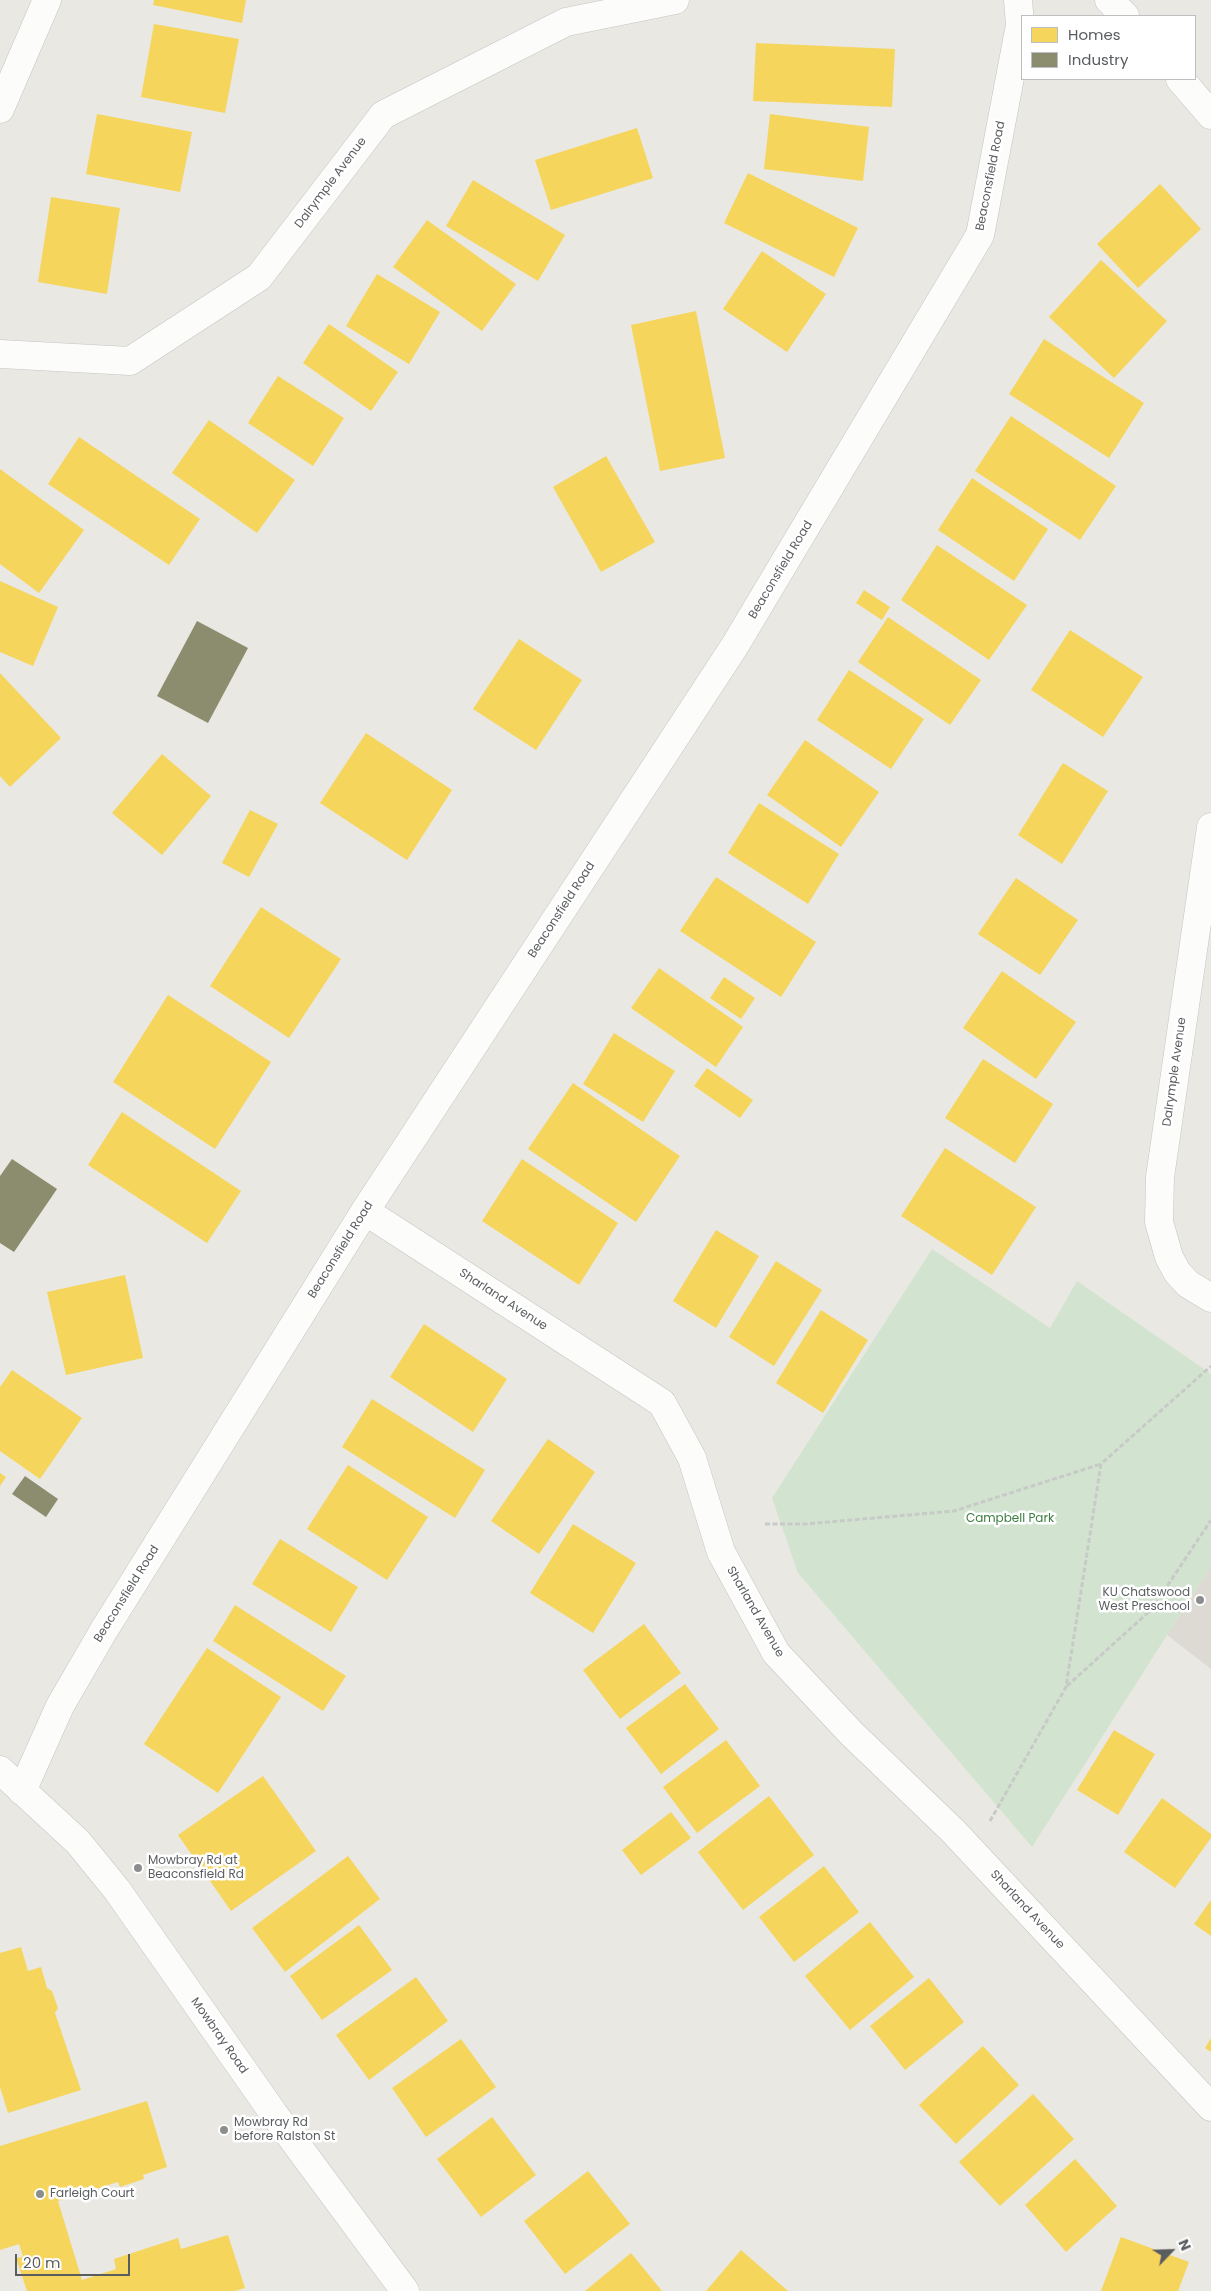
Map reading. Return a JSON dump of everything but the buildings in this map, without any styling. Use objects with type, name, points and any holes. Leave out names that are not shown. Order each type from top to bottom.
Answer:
[{"type":"street","points":[[0,109],[47,0]]},
{"type":"street","name":"Dalrymple Avenue","points":[[0,354],[130,360],[259,277],[383,115],[566,22],[675,0]]},
{"type":"street","name":"Beaconsfield Road","points":[[11,1794],[104,1630],[365,1211],[734,648],[980,236],[1020,25],[1018,0]]},
{"type":"street","points":[[1029,0],[1035,0]]},
{"type":"street","points":[[1109,0],[1124,15]]},
{"type":"street","points":[[1181,80],[1211,115]]},
{"type":"street","name":"Dalrymple Avenue","points":[[1211,827],[1160,1177],[1159,1222],[1169,1257],[1177,1272],[1188,1284],[1211,1298]]},
{"type":"street","name":"Sharland Avenue","points":[[365,1211],[662,1403],[692,1458],[721,1552],[776,1653],[851,1733],[973,1853],[1211,2107]]},
{"type":"street","name":"Mowbray Road","points":[[0,1770],[11,1794],[78,1842],[117,1890],[274,2114],[404,2291]]},
{"type":"path","points":[[765,1524],[806,1524],[954,1511],[1102,1464],[1211,1366]]},
{"type":"path","points":[[1066,1687],[1102,1464]]},
{"type":"path","points":[[973,1853],[1066,1687],[1152,1609],[1211,1520]]},
{"type":"shaded area","name":"KU Chatswood West Preschool","points":[[1211,1566],[1211,1669],[1167,1635]]},
{"type":"green space","name":"Campbell Park","points":[[932,1249],[1050,1328],[1077,1281],[1211,1374],[1211,1566],[1032,1847],[798,1573],[772,1498]]},
{"type":"place","name":"KU Chatswood West Preschool","points":[[1200,1600]]},
{"type":"place","name":"Mowbray Rd at Beaconsfield Rd","points":[[138,1868]]},
{"type":"place","name":"Mowbray Rd before Ralston St","points":[[224,2130]]},
{"type":"place","name":"Farleigh Court","points":[[40,2194]]}]
